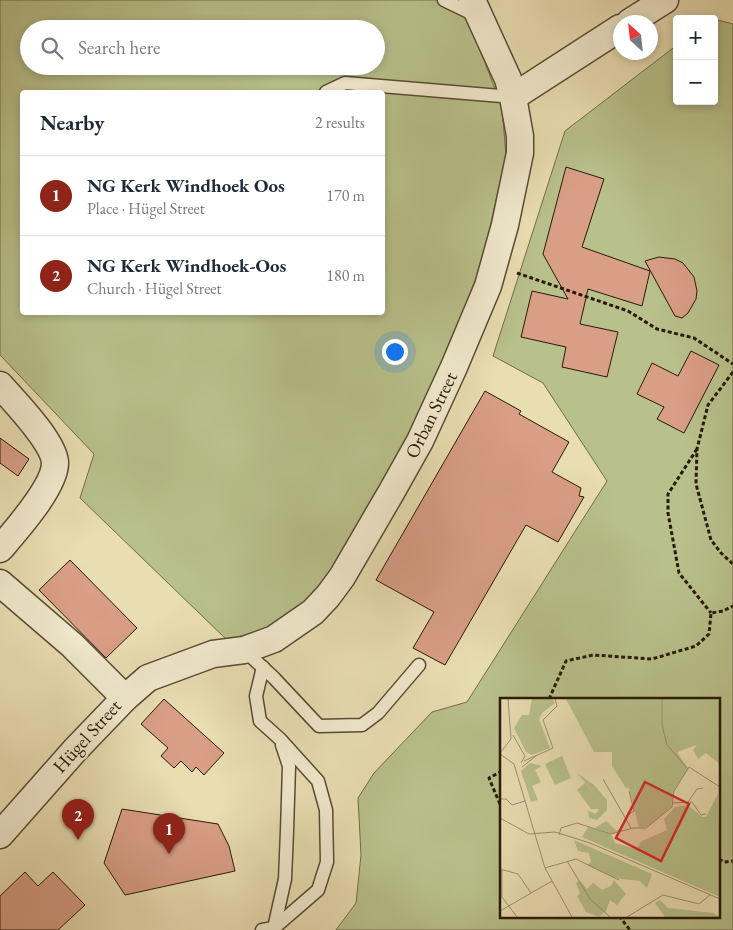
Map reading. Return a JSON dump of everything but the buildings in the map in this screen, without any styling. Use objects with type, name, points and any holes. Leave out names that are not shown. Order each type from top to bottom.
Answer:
[{"type":"street","points":[[641,15],[665,0]]},
{"type":"street","name":"Orban Street","points":[[125,698],[148,678],[213,654],[253,659],[274,639],[313,612],[342,577],[420,441],[488,286],[505,225],[520,152],[520,136],[514,97],[508,79],[476,8]]},
{"type":"street","points":[[514,97],[613,33]]},
{"type":"street","points":[[0,385],[43,436],[52,452],[55,463],[53,475],[46,490],[0,548]]},
{"type":"street","name":"Hügel Street","points":[[0,583],[72,645],[125,698],[74,750],[0,835]]},
{"type":"lane","points":[[444,0],[476,8]]},
{"type":"lane","points":[[330,90],[345,82],[514,97]]},
{"type":"lane","points":[[253,659],[319,726],[362,726],[378,713],[419,665]]},
{"type":"lane","points":[[253,659],[260,720],[318,781],[326,810],[327,862],[318,890],[268,929]]},
{"type":"lane","points":[[268,929],[285,880],[289,766],[280,739]]},
{"type":"path","points":[[494,266],[628,310],[657,329],[694,338],[733,364]]},
{"type":"path","points":[[733,372],[708,405],[697,449],[696,484],[711,540],[733,564]]},
{"type":"path","points":[[549,698],[566,661],[592,655],[652,659],[696,646],[709,634],[711,613],[679,573],[668,512],[668,494],[697,449]]},
{"type":"path","points":[[711,613],[723,611],[733,606]]},
{"type":"path","points":[[500,772],[489,778],[500,804]]},
{"type":"path","points":[[720,860],[724,862],[733,861]]},
{"type":"path","points":[[620,918],[630,930]]},
{"type":"green space","points":[[0,0],[461,0],[502,107],[506,156],[482,263],[441,368],[397,465],[349,552],[307,607],[276,626],[227,640],[80,498],[94,454],[0,355]]},
{"type":"green space","points":[[718,20],[733,24],[733,930],[336,930],[356,903],[361,855],[358,798],[374,773],[432,712],[467,702],[607,481],[543,383],[493,356],[565,131],[673,48],[673,105],[718,105]]},
{"type":"place","name":"NG Kerk Windhoek-Oos","points":[[78,840]]},
{"type":"place","name":"NG Kerk Windhoek Oos","points":[[169,854]]}]
